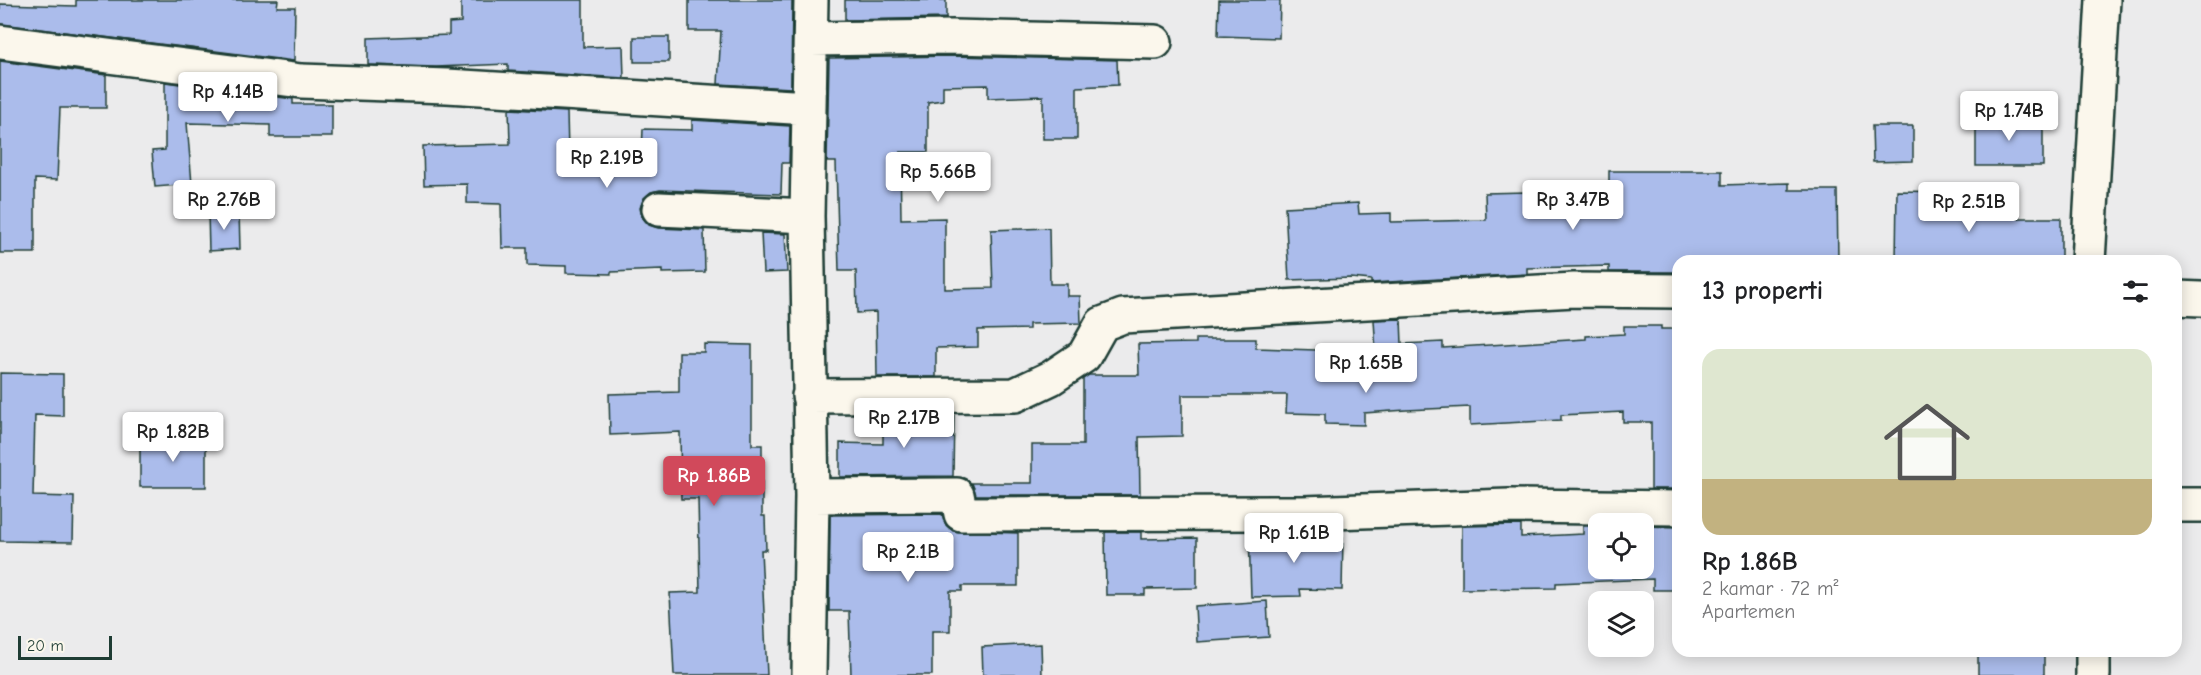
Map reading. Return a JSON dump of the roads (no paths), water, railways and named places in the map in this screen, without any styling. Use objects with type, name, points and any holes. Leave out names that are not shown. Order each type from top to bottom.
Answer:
[{"type":"street","points":[[808,675],[812,496],[808,396],[807,216],[811,0]]},
{"type":"street","points":[[2088,255],[2103,0]]},
{"type":"street","points":[[811,39],[953,37],[1155,42]]},
{"type":"street","points":[[0,42],[301,81],[459,87],[808,108]]},
{"type":"street","points":[[659,209],[807,216]]},
{"type":"street","points":[[808,396],[1016,395],[1051,378],[1084,356],[1102,324],[1123,316],[1574,290],[1672,291]]},
{"type":"street","points":[[2182,298],[2201,299]]},
{"type":"street","points":[[812,496],[957,495],[961,514],[1303,513],[1509,506],[1672,508]]},
{"type":"street","points":[[2182,505],[2201,505]]},
{"type":"street","points":[[2093,657],[2093,675]]}]
